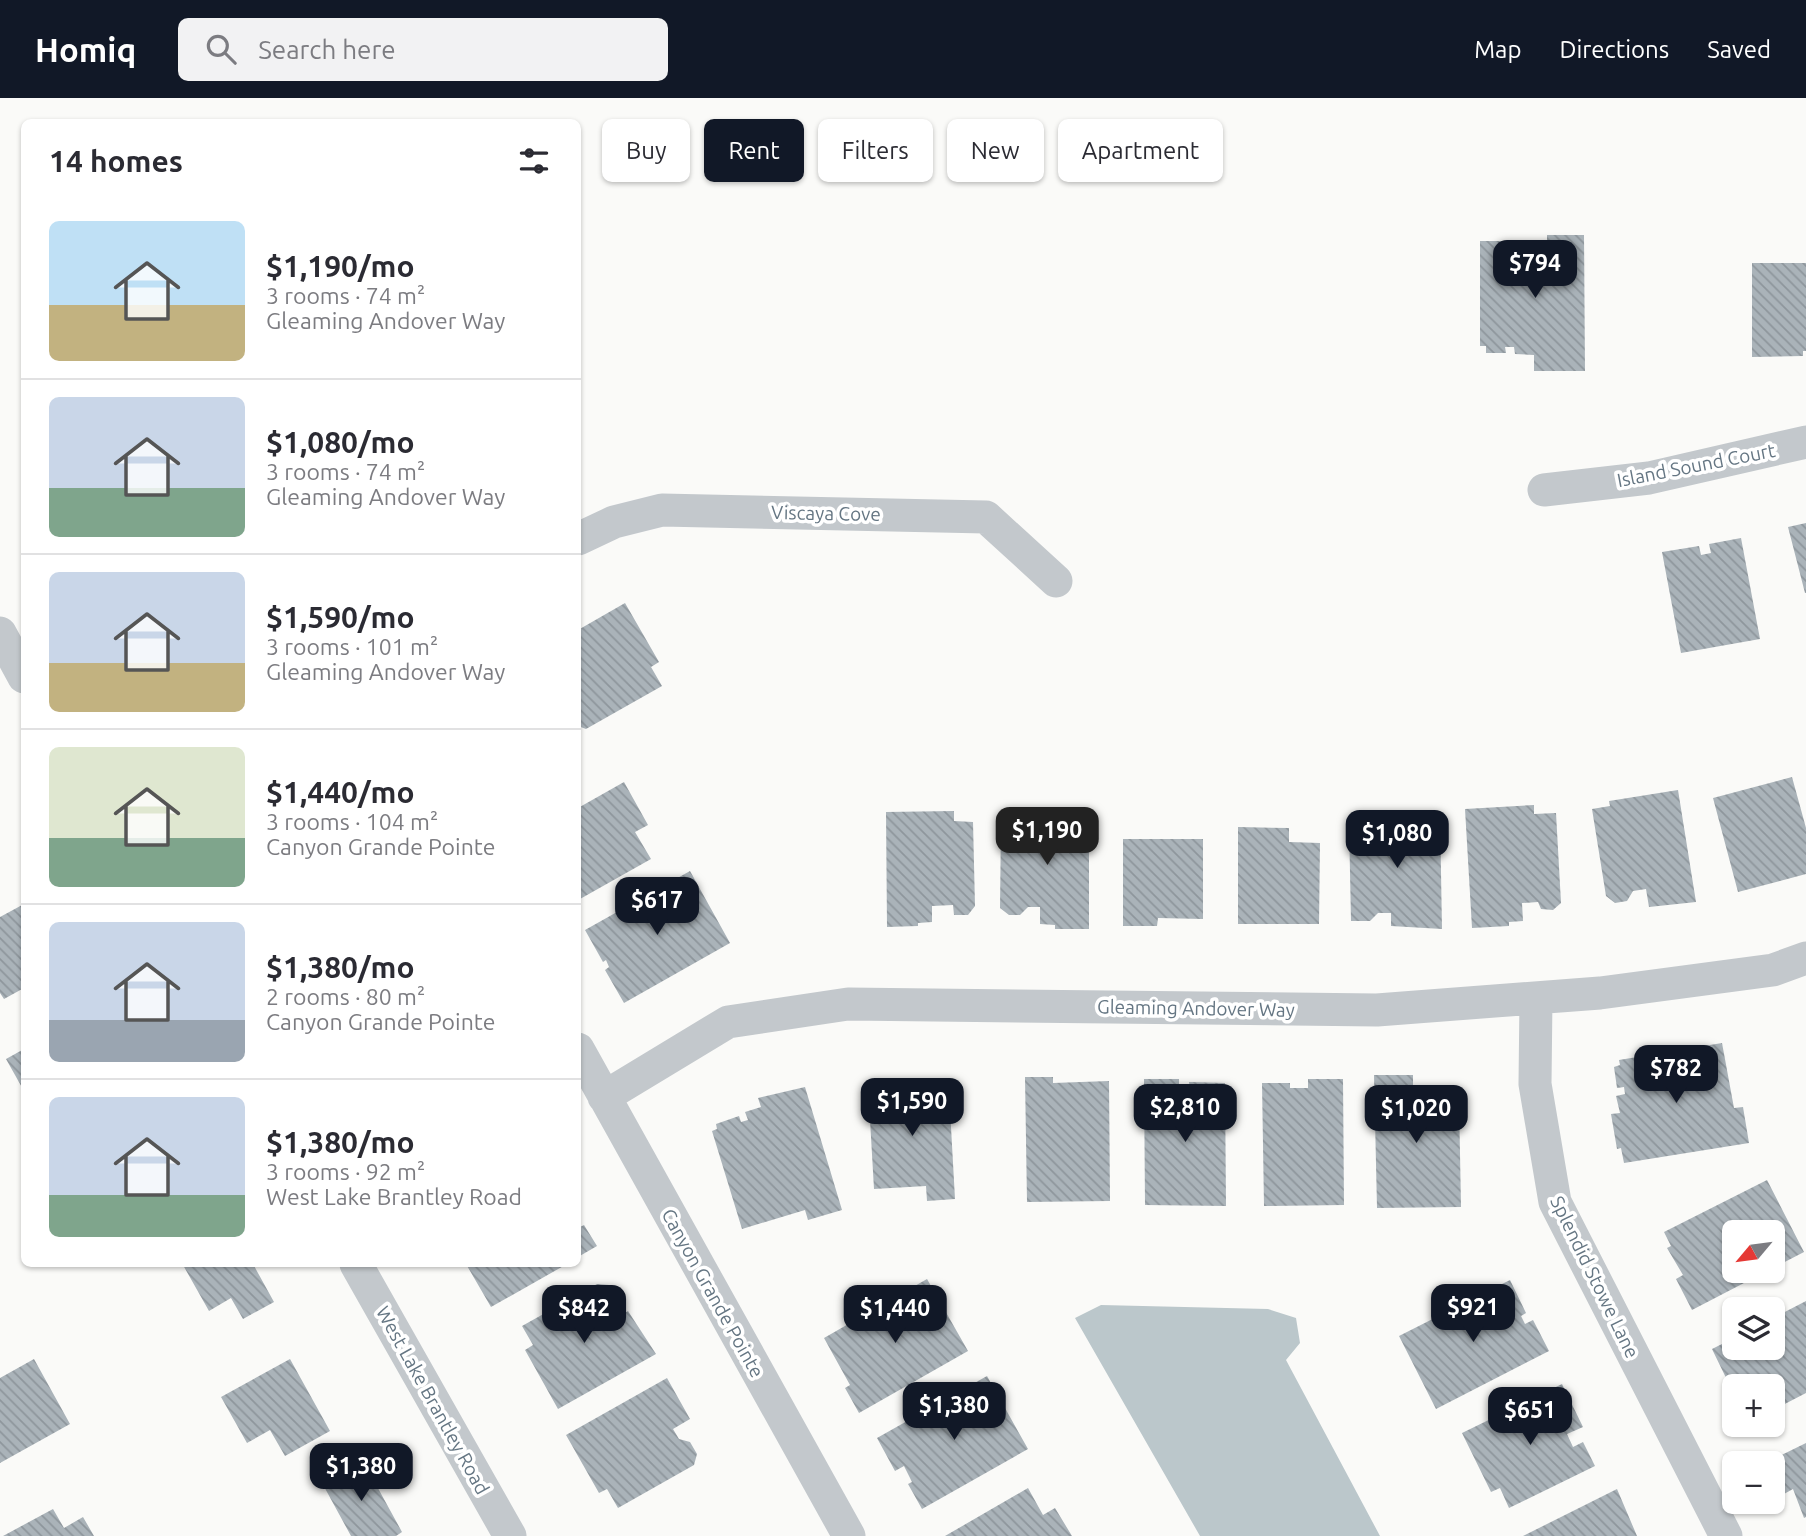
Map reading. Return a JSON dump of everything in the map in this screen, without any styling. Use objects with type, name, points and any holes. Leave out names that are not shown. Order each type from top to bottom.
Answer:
[{"type":"street","name":"Island Sound Court","points":[[1545,490],[1649,478],[1806,442]]},
{"type":"street","name":"Viscaya Cove","points":[[581,538],[614,522],[662,510],[986,517],[1056,581]]},
{"type":"street","points":[[0,633],[21,672]]},
{"type":"street","name":"Gleaming Andover Way","points":[[604,1097],[728,1022],[848,1004],[1377,1010],[1536,998],[1773,970],[1806,958]]},
{"type":"street","name":"Splendid Stowe Lane","points":[[1536,998],[1535,1084],[1555,1202],[1726,1536]]},
{"type":"street","name":"Canyon Grande Pointe","points":[[581,1055],[849,1536]]},
{"type":"street","name":"West Lake Brantley Road","points":[[358,1267],[510,1536]]},
{"type":"shaded area","points":[[1101,1305],[1268,1309],[1296,1318],[1300,1343],[1286,1360],[1380,1536],[1200,1536],[1075,1318]]},
{"type":"building","points":[[1547,235],[1584,235],[1585,371],[1534,371],[1534,355],[1515,354],[1514,347],[1505,347],[1506,353],[1486,353],[1486,346],[1480,346],[1480,241],[1547,241]]},
{"type":"building","points":[[1752,263],[1806,263],[1806,351],[1803,351],[1803,356],[1752,357]]},
{"type":"building","points":[[1806,523],[1806,593],[1805,593],[1788,527]]},
{"type":"building","points":[[1741,538],[1760,639],[1681,653],[1662,552],[1699,546],[1701,555],[1711,553],[1709,544]]},
{"type":"building","points":[[625,603],[659,662],[651,667],[662,686],[586,729],[581,727],[581,628]]},
{"type":"building","points":[[1792,777],[1806,828],[1806,874],[1738,892],[1713,798]]},
{"type":"building","points":[[624,782],[648,825],[635,832],[651,859],[581,898],[581,806]]},
{"type":"building","points":[[1678,790],[1696,902],[1649,907],[1646,889],[1633,891],[1627,901],[1615,903],[1606,896],[1592,809],[1610,806],[1609,801]]},
{"type":"building","points":[[1534,805],[1534,814],[1556,813],[1561,903],[1553,910],[1541,909],[1538,902],[1522,903],[1523,921],[1509,922],[1509,926],[1472,928],[1465,809]]},
{"type":"building","points":[[954,811],[954,821],[973,822],[975,906],[968,915],[954,915],[953,905],[932,906],[932,922],[918,923],[918,926],[887,927],[886,812]]},
{"type":"building","points":[[1023,811],[1089,811],[1089,929],[1055,929],[1055,925],[1040,924],[1040,907],[1028,907],[1020,915],[1009,915],[1000,908],[1001,821],[1022,820]]},
{"type":"building","points":[[1440,815],[1442,929],[1391,926],[1391,913],[1378,913],[1370,921],[1351,921],[1349,824],[1371,824],[1371,816]]},
{"type":"building","points":[[1238,827],[1289,828],[1289,842],[1320,843],[1319,924],[1238,924]]},
{"type":"building","points":[[1123,839],[1203,839],[1203,919],[1158,918],[1157,926],[1123,926]]},
{"type":"building","points":[[690,871],[730,943],[624,1003],[605,970],[609,967],[606,960],[603,962],[585,930]]},
{"type":"building","points":[[21,906],[21,990],[4,999],[0,993],[0,917]]},
{"type":"building","points":[[1722,1043],[1734,1108],[1743,1107],[1749,1143],[1624,1163],[1621,1148],[1617,1149],[1611,1114],[1620,1113],[1616,1096],[1625,1094],[1624,1087],[1617,1088],[1614,1067],[1620,1065],[1619,1060]]},
{"type":"building","points":[[21,1051],[21,1086],[6,1059]]},
{"type":"building","points":[[1374,1075],[1413,1075],[1413,1087],[1431,1087],[1431,1093],[1449,1092],[1449,1100],[1459,1100],[1461,1207],[1377,1208]]},
{"type":"building","points":[[1025,1077],[1053,1077],[1053,1083],[1109,1081],[1110,1201],[1027,1202]]},
{"type":"building","points":[[1144,1079],[1179,1079],[1179,1089],[1190,1089],[1189,1082],[1225,1083],[1226,1206],[1145,1205]]},
{"type":"building","points":[[1308,1079],[1343,1079],[1344,1205],[1264,1206],[1262,1083],[1290,1083],[1290,1088],[1308,1088]]},
{"type":"building","points":[[934,1081],[934,1092],[949,1091],[955,1199],[927,1201],[926,1186],[874,1189],[868,1085]]},
{"type":"building","points":[[805,1087],[842,1210],[808,1220],[805,1210],[742,1229],[712,1131],[717,1129],[716,1124],[739,1116],[741,1122],[748,1120],[745,1112],[761,1107],[758,1098]]},
{"type":"building","points":[[1767,1180],[1804,1252],[1785,1262],[1785,1220],[1722,1220],[1722,1283],[1744,1283],[1692,1310],[1676,1279],[1683,1275],[1667,1248],[1671,1246],[1664,1232]]},
{"type":"building","points":[[584,1225],[597,1246],[581,1255],[581,1226]]},
{"type":"building","points":[[184,1267],[255,1267],[274,1302],[243,1319],[231,1298],[209,1311]]},
{"type":"building","points":[[468,1267],[562,1267],[491,1307]]},
{"type":"building","points":[[927,1279],[968,1351],[859,1413],[845,1388],[850,1385],[824,1338]]},
{"type":"building","points":[[1510,1280],[1526,1313],[1521,1316],[1525,1324],[1533,1320],[1549,1351],[1436,1409],[1399,1336]]},
{"type":"building","points":[[597,1284],[609,1285],[616,1296],[613,1307],[618,1317],[628,1311],[656,1354],[558,1409],[525,1350],[533,1345],[522,1326]]},
{"type":"building","points":[[1806,1301],[1806,1393],[1785,1404],[1785,1374],[1724,1374],[1712,1349],[1722,1344],[1722,1360],[1785,1360],[1785,1312]]},
{"type":"building","points":[[34,1359],[70,1424],[0,1463],[0,1378]]},
{"type":"building","points":[[290,1359],[330,1431],[285,1456],[270,1430],[247,1443],[221,1397]]},
{"type":"building","points":[[987,1376],[1028,1449],[922,1509],[908,1484],[912,1482],[904,1466],[895,1471],[877,1438]]},
{"type":"building","points":[[667,1378],[690,1419],[673,1429],[679,1439],[690,1442],[697,1454],[694,1465],[618,1508],[607,1489],[599,1493],[566,1435]]},
{"type":"building","points":[[1562,1384],[1583,1427],[1567,1434],[1573,1447],[1583,1442],[1595,1466],[1509,1508],[1500,1488],[1491,1492],[1462,1433]]},
{"type":"building","points":[[1806,1443],[1804,1518],[1793,1489],[1785,1493],[1785,1453]]},
{"type":"building","points":[[362,1459],[402,1532],[396,1536],[351,1536],[321,1481]]},
{"type":"building","points":[[1028,1488],[1043,1515],[1055,1508],[1072,1536],[945,1536]]},
{"type":"building","points":[[1617,1489],[1637,1536],[1523,1536]]},
{"type":"building","points":[[53,1509],[64,1528],[83,1517],[94,1536],[3,1536]]}]
